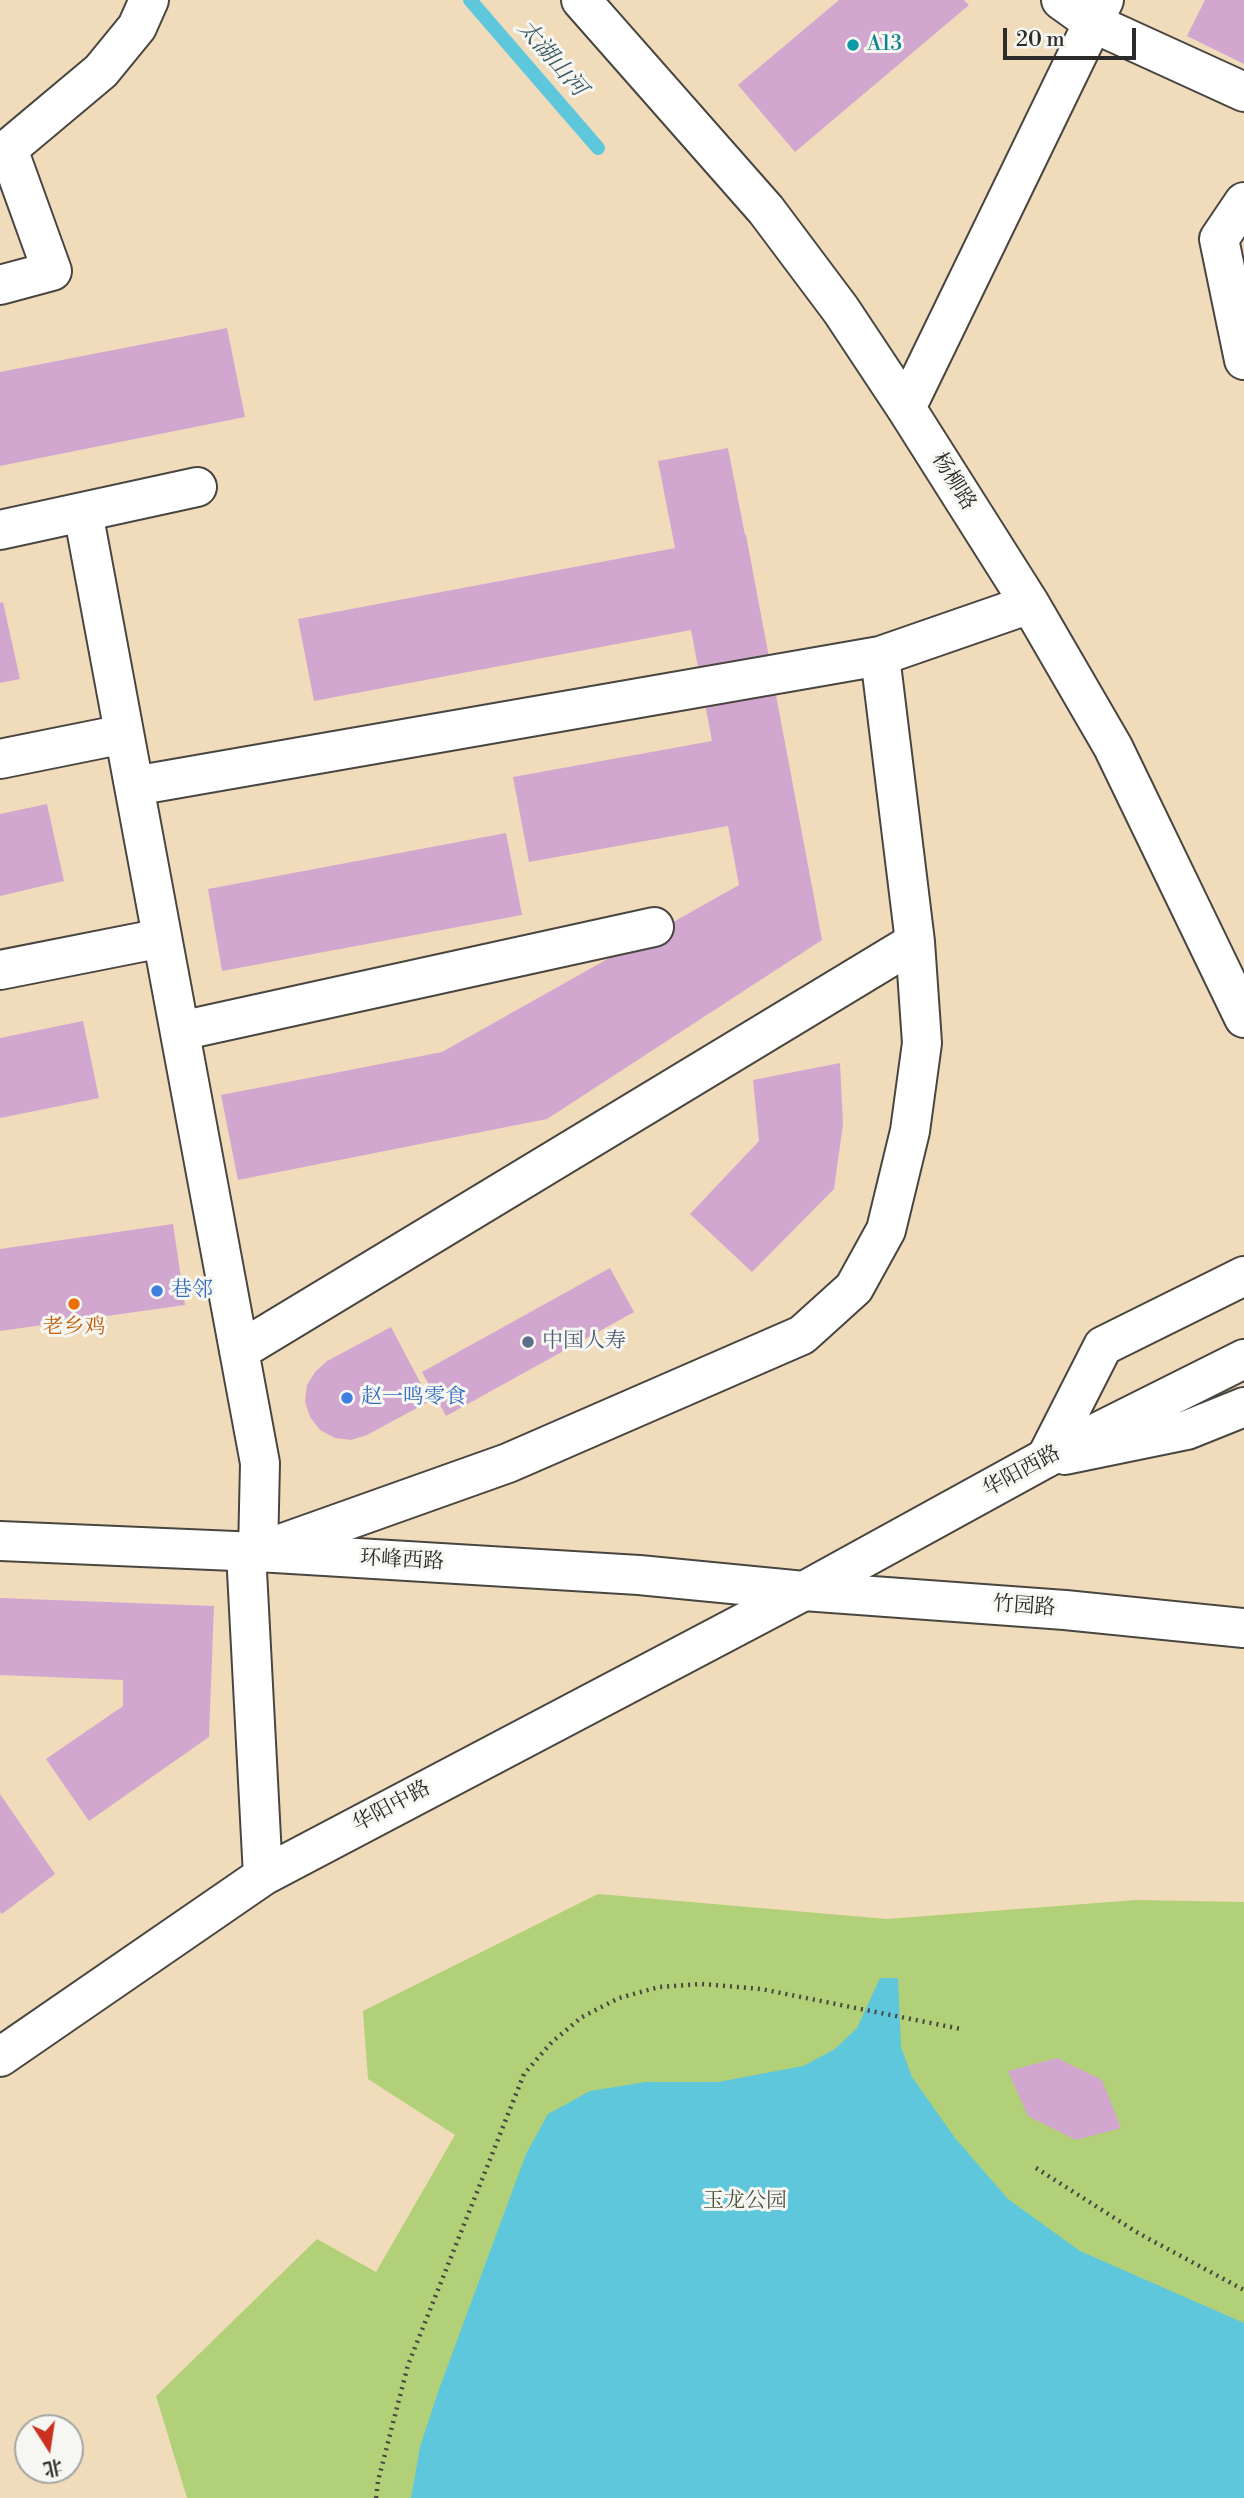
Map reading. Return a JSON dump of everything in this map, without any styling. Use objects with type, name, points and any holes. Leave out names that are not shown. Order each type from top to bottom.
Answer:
[{"type":"street","points":[[0,285],[52,271],[4,150],[101,72],[137,27],[149,0]]},
{"type":"street","name":"杨柳路","points":[[581,0],[766,210],[841,310],[906,408],[1030,604],[1113,747],[1244,1018]]},
{"type":"street","points":[[1061,0],[1099,11],[1244,92]]},
{"type":"street","points":[[906,408],[1099,11]]},
{"type":"street","points":[[1244,202],[1219,239],[1244,360]]},
{"type":"street","points":[[0,530],[197,487]]},
{"type":"street","points":[[83,512],[260,1464],[252,1552],[263,1875]]},
{"type":"street","points":[[134,786],[880,656],[1030,604]]},
{"type":"street","points":[[252,1552],[508,1463],[802,1335],[853,1288],[886,1230],[910,1131],[922,1043],[915,942],[880,656]]},
{"type":"street","points":[[0,759],[124,734]]},
{"type":"street","points":[[180,1031],[654,927]]},
{"type":"street","points":[[0,970],[162,937]]},
{"type":"street","points":[[239,1351],[915,942]]},
{"type":"street","points":[[1046,1458],[1103,1346],[1244,1276]]},
{"type":"street","name":"华阳西路","points":[[804,1591],[1046,1458],[1244,1359]]},
{"type":"street","points":[[1046,1458],[1187,1430],[1244,1407]]},
{"type":"street","name":"环峰西路","points":[[0,1541],[252,1552],[639,1575],[804,1591]]},
{"type":"street","name":"竹园路","points":[[804,1591],[1065,1610],[1244,1628]]},
{"type":"street","name":"华阳中路","points":[[0,2057],[263,1875],[804,1591]]},
{"type":"path","points":[[376,2498],[378,2481],[413,2352],[524,2074],[552,2042],[582,2017],[619,1998],[659,1987],[702,1984],[761,1989],[961,2029]]},
{"type":"path","points":[[1036,2168],[1138,2233],[1244,2290]]},
{"type":"green space","name":"玉龙公园","points":[[598,1894],[887,1919],[1136,1900],[1244,1902],[1244,2498],[187,2498],[156,2396],[317,2239],[376,2272],[455,2135],[368,2079],[363,2011]]},
{"type":"water","points":[[880,1978],[898,1978],[901,2047],[912,2077],[955,2138],[1008,2199],[1080,2251],[1244,2323],[1244,2498],[411,2498],[420,2447],[438,2392],[526,2154],[548,2114],[590,2091],[646,2082],[718,2082],[803,2066],[835,2049],[857,2028]]},
{"type":"building","name":"A13","points":[[839,0],[964,0],[969,5],[795,152],[738,85]]},
{"type":"building","points":[[1205,0],[1244,0],[1244,64],[1187,36]]},
{"type":"building","points":[[227,328],[245,417],[0,466],[0,372]]},
{"type":"building","points":[[728,448],[822,940],[547,1119],[238,1180],[221,1095],[442,1052],[739,885],[728,826],[529,862],[513,777],[712,741],[691,630],[314,701],[298,619],[675,548],[658,461]]},
{"type":"building","points":[[3,602],[20,679],[0,683],[0,603]]},
{"type":"building","points":[[47,804],[64,881],[0,896],[0,814]]},
{"type":"building","points":[[506,833],[522,915],[222,971],[208,889]]},
{"type":"building","points":[[83,1021],[99,1098],[0,1118],[0,1038]]},
{"type":"building","points":[[840,1063],[843,1124],[834,1189],[752,1272],[690,1214],[759,1141],[753,1080]]},
{"type":"building","points":[[173,1224],[185,1305],[0,1331],[0,1249]]},
{"type":"building","name":"中国人寿","points":[[610,1268],[634,1312],[446,1416],[422,1372]]},
{"type":"building","points":[[391,1327],[430,1401],[367,1435],[351,1440],[335,1438],[320,1430],[310,1417],[305,1402],[307,1385],[315,1372],[327,1361]]},
{"type":"building","points":[[0,1598],[214,1606],[209,1737],[89,1821],[46,1759],[123,1706],[123,1680],[0,1675]]},
{"type":"building","points":[[0,1794],[55,1874],[2,1914],[0,1912]]},
{"type":"building","points":[[1057,2058],[1102,2080],[1121,2128],[1076,2140],[1028,2116],[1008,2071]]},
{"type":"waterway","name":"太湖山河","points":[[470,0],[598,148]]},
{"type":"place","name":"A13","points":[[853,45]]},
{"type":"place","name":"巷邻","points":[[157,1291]]},
{"type":"place","name":"老乡鸡","points":[[74,1304]]},
{"type":"place","name":"中国人寿","points":[[528,1342]]},
{"type":"place","name":"赵一鸣零食","points":[[347,1398]]}]
